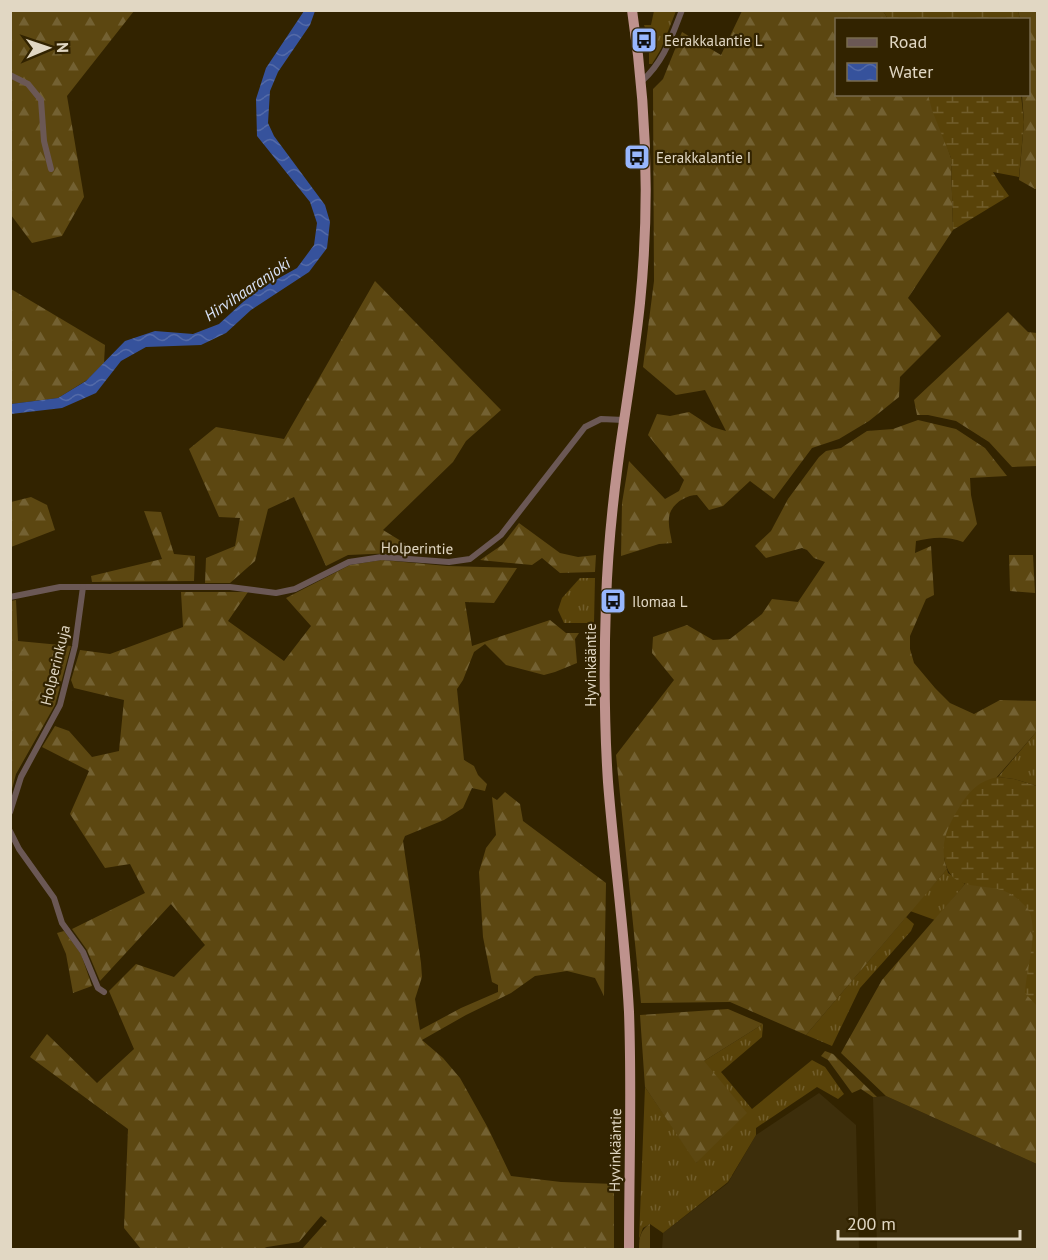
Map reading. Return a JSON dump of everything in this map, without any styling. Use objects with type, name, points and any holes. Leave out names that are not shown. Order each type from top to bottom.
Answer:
[{"type":"highway","name":"Hyvinkääntie","points":[[629,1250],[631,1126],[629,1012],[609,788],[605,684],[608,558],[613,504],[639,320],[645,235],[646,160],[642,81],[632,10]]},
{"type":"street","points":[[642,81],[666,50],[682,10]]},
{"type":"street","points":[[10,75],[28,84],[41,100],[44,141],[51,169]]},
{"type":"street","name":"Holperintie","points":[[10,597],[60,587],[230,587],[276,593],[295,588],[349,562],[382,557],[449,562],[470,559],[501,535],[585,427],[601,419],[624,420]]},
{"type":"street","name":"Holperinkuja","points":[[10,812],[21,777],[60,705],[75,646],[83,587]]},
{"type":"street","points":[[10,831],[19,849],[54,898],[62,923],[83,952],[98,988],[104,992]]},
{"type":"shaded area","points":[[819,1093],[856,1125],[859,1249],[662,1250],[663,1233],[728,1183],[756,1135]]},
{"type":"shaded area","points":[[886,1096],[1037,1164],[1037,1249],[877,1249],[873,1097]]},
{"type":"green space","points":[[11,11],[134,11],[67,96],[84,197],[62,236],[32,243],[11,215]]},
{"type":"green space","points":[[654,11],[676,11],[661,49],[652,64],[649,64],[649,38],[644,25],[651,25]]},
{"type":"green space","points":[[742,11],[883,11],[887,18],[835,18],[835,96],[930,96],[951,158],[953,230],[908,298],[941,336],[900,377],[899,397],[869,421],[839,439],[812,448],[774,499],[750,481],[723,506],[709,510],[697,495],[688,497],[675,505],[670,513],[672,543],[659,544],[621,556],[622,503],[629,461],[665,499],[679,491],[684,480],[648,435],[657,414],[670,416],[689,412],[712,427],[726,431],[705,390],[676,395],[643,367],[654,281],[653,89],[663,79],[682,32],[721,55]]},
{"type":"green space","points":[[883,11],[1018,11],[1020,18],[887,18]]},
{"type":"green space","points":[[1018,11],[1037,11],[1037,189],[1019,180],[1024,122],[1022,96],[1030,96],[1030,18],[1020,18]]},
{"type":"green space","points":[[928,96],[1021,96],[1024,122],[1019,177],[993,172],[1009,196],[953,230],[951,158]]},
{"type":"green space","points":[[375,281],[501,410],[466,441],[453,462],[383,530],[419,552],[348,555],[326,566],[294,497],[268,509],[255,561],[230,583],[205,583],[206,558],[235,546],[240,518],[219,517],[189,449],[216,427],[284,439]]},
{"type":"green space","points":[[11,289],[105,345],[104,363],[87,380],[58,398],[11,404]]},
{"type":"green space","points":[[1008,312],[1028,332],[1037,333],[1037,466],[1012,467],[989,442],[956,421],[917,415],[914,400]]},
{"type":"green space","points":[[918,420],[956,429],[985,448],[1007,476],[970,478],[977,524],[963,542],[940,538],[916,541],[915,553],[931,546],[934,595],[926,599],[910,636],[910,649],[914,663],[950,703],[974,714],[1000,700],[1037,701],[1037,731],[997,777],[944,858],[947,869],[806,1035],[730,1002],[641,1003],[616,755],[674,680],[652,653],[653,637],[687,625],[713,640],[730,639],[762,614],[772,599],[798,602],[825,562],[814,558],[802,548],[766,558],[755,546],[771,531],[788,499],[826,451],[841,448],[867,431],[893,429]]},
{"type":"green space","points":[[31,497],[47,505],[55,530],[11,547],[11,502]]},
{"type":"green space","points":[[144,511],[161,512],[174,554],[195,556],[194,581],[92,582],[91,576],[162,559]]},
{"type":"green space","points":[[519,523],[560,553],[578,557],[596,555],[595,572],[560,573],[542,558],[532,565],[480,560],[502,545]]},
{"type":"green space","points":[[1009,555],[1033,555],[1035,593],[1010,591]]},
{"type":"green space","points":[[382,560],[447,566],[517,568],[494,603],[465,602],[472,646],[550,620],[566,633],[579,633],[575,639],[577,663],[544,675],[506,665],[485,644],[474,652],[457,689],[464,760],[474,766],[478,775],[487,784],[485,791],[472,788],[463,808],[444,820],[405,836],[403,841],[421,963],[422,977],[415,999],[420,1030],[461,1008],[498,992],[498,985],[492,982],[483,937],[479,872],[486,848],[496,835],[492,797],[497,800],[505,792],[520,804],[523,821],[606,883],[604,996],[595,978],[567,971],[535,976],[511,993],[422,1040],[443,1058],[460,1078],[511,1176],[561,1182],[614,1184],[614,1249],[302,1249],[327,1221],[321,1216],[299,1242],[262,1249],[141,1249],[124,1228],[128,1129],[30,1057],[47,1034],[97,1083],[134,1049],[109,991],[136,964],[174,977],[205,945],[171,904],[100,981],[87,950],[72,929],[145,893],[130,864],[105,868],[70,814],[89,771],[42,747],[55,726],[69,731],[92,757],[119,751],[124,700],[74,688],[71,680],[80,650],[110,654],[183,627],[181,592],[248,592],[228,621],[284,661],[311,626],[286,598],[350,565]]},
{"type":"green space","points":[[580,578],[595,578],[594,623],[564,623],[558,610],[562,598]]},
{"type":"green space","points":[[16,600],[18,641],[71,646],[55,705],[16,774],[11,793],[10,601]]},
{"type":"green space","points":[[1037,731],[1037,786],[998,777]]},
{"type":"green space","points":[[998,777],[1037,786],[1037,1006],[1025,993],[1033,930],[1028,910],[1010,894],[957,880],[950,873],[945,862],[946,833],[960,806],[976,787]]},
{"type":"green space","points":[[1037,793],[1037,1164],[886,1096],[841,1053],[882,980],[965,884]]},
{"type":"green space","points":[[947,869],[948,873],[965,884],[935,920],[910,911]]},
{"type":"green space","points":[[906,917],[914,924],[911,931],[860,988],[832,1046],[806,1035]]},
{"type":"green space","points":[[64,931],[81,954],[92,986],[73,993],[66,954],[57,933]]},
{"type":"green space","points":[[728,1009],[763,1024],[704,1061],[747,1113],[696,1163],[645,1087],[640,1015]]},
{"type":"green space","points":[[763,1024],[762,1037],[721,1072],[752,1109],[812,1060],[825,1067],[844,1094],[838,1099],[817,1087],[756,1128],[756,1135],[728,1182],[663,1233],[650,1224],[643,1228],[639,1239],[645,1087],[697,1163],[704,1061]]},
{"type":"green space","points":[[825,1051],[833,1054],[877,1097],[861,1089],[852,1093],[828,1060],[821,1056]]},
{"type":"green space","points":[[650,1224],[650,1249],[639,1249],[641,1235]]},
{"type":"water","points":[[304,11],[315,11],[310,25],[278,72],[270,91],[268,123],[274,136],[325,205],[330,222],[327,248],[309,272],[251,310],[226,333],[201,345],[146,347],[121,361],[96,393],[62,408],[11,414],[11,404],[58,398],[86,381],[125,341],[155,331],[193,334],[219,324],[254,292],[297,268],[314,245],[317,223],[310,202],[257,136],[256,99],[266,68]]},
{"type":"place","name":"Eerakkalantie L","points":[[644,40]]},
{"type":"place","name":"Eerakkalantie I","points":[[637,157]]},
{"type":"place","name":"Ilomaa L","points":[[613,601]]},
{"type":"water label","name":"Hirvihaaranjoki","points":[[247,289]]}]
